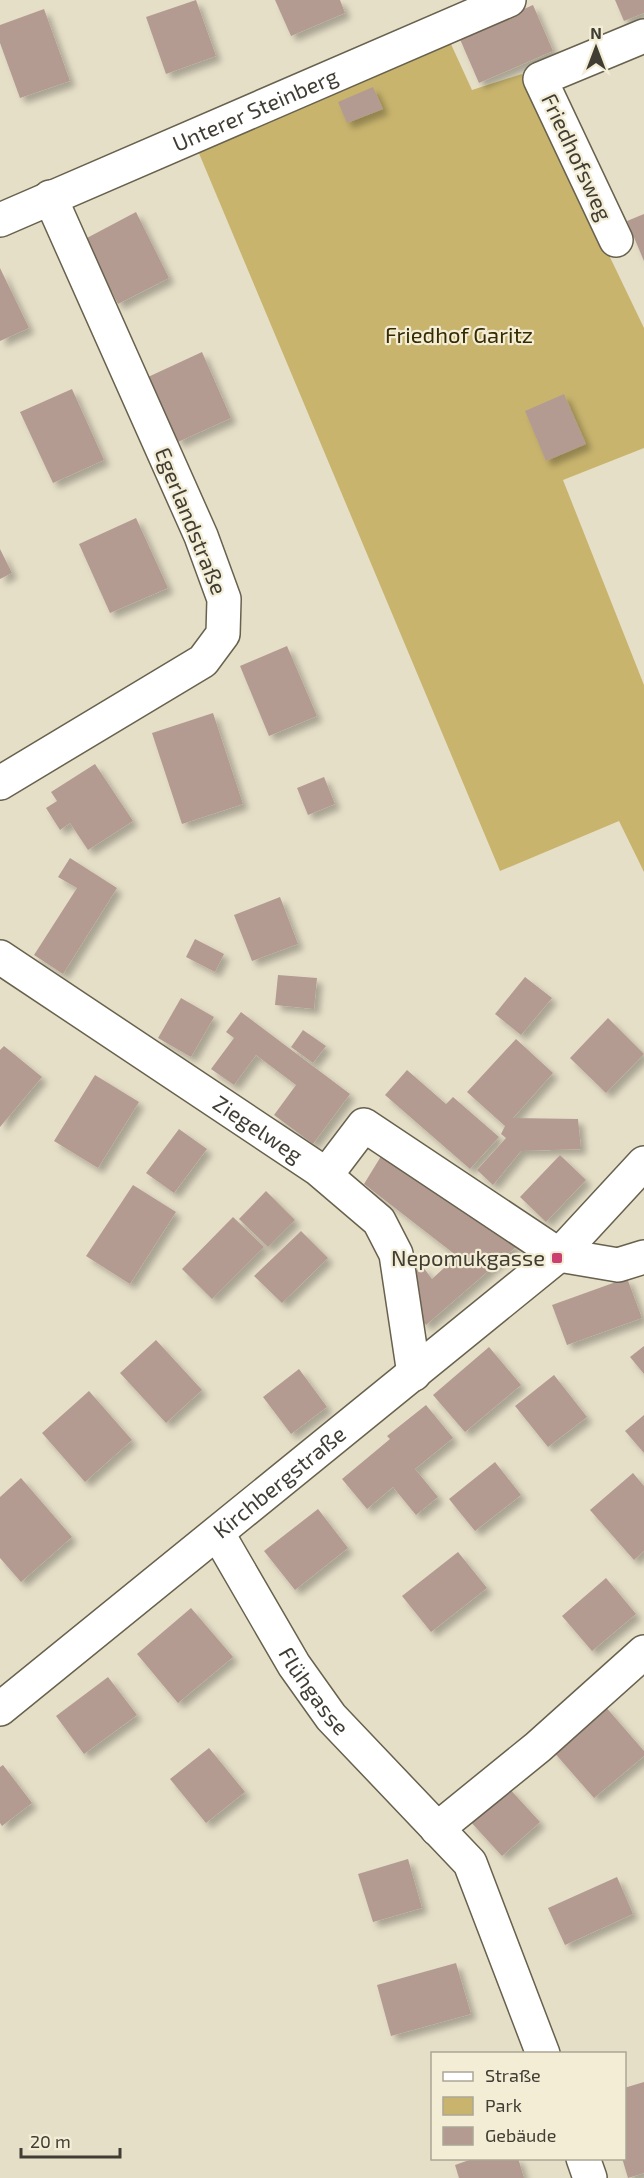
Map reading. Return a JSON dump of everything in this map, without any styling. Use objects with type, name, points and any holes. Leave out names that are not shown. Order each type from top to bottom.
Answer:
[{"type":"street","name":"Unterer Steinberg","points":[[0,220],[509,0]]},
{"type":"street","name":"Friedhofsweg","points":[[615,240],[540,78],[644,36]]},
{"type":"street","name":"Egerlandstraße","points":[[0,783],[202,661],[223,634],[224,599],[201,536],[50,197]]},
{"type":"street","name":"Ziegelweg","points":[[2,959],[326,1175],[379,1221],[396,1254],[414,1374]]},
{"type":"street","points":[[326,1175],[364,1125],[559,1255],[618,1266],[644,1257]]},
{"type":"street","name":"Kirchbergstraße","points":[[0,1709],[559,1255],[644,1163]]},
{"type":"street","name":"Flühgasse","points":[[218,1534],[294,1665],[331,1717],[470,1863],[542,2052]]},
{"type":"street","points":[[437,1829],[537,1747],[644,1653]]},
{"type":"street","points":[[584,2160],[590,2178]]},
{"type":"green space","name":"Friedhof Garitz","points":[[450,42],[472,90],[522,74],[644,328],[644,448],[563,480],[644,685],[644,872],[619,821],[500,871],[198,151]]},
{"type":"building","points":[[196,0],[216,56],[166,74],[146,17]]},
{"type":"building","points":[[275,0],[340,0],[345,13],[291,36]]},
{"type":"building","points":[[615,0],[644,0],[644,13],[624,21]]},
{"type":"building","points":[[533,5],[553,51],[479,83],[459,37]]},
{"type":"building","points":[[44,9],[70,81],[20,98],[0,43],[0,25]]},
{"type":"building","points":[[373,87],[383,109],[347,123],[338,102]]},
{"type":"building","points":[[136,212],[169,278],[118,304],[85,239]]},
{"type":"building","points":[[644,214],[644,261],[627,221]]},
{"type":"building","points":[[0,268],[29,328],[0,341]]},
{"type":"building","points":[[202,352],[231,418],[178,442],[148,377]]},
{"type":"building","points":[[72,389],[104,460],[53,483],[20,412]]},
{"type":"building","points":[[564,394],[586,444],[546,461],[525,411]]},
{"type":"building","points":[[136,518],[168,588],[110,613],[79,544]]},
{"type":"building","points":[[0,549],[12,573],[0,579]]},
{"type":"building","points":[[287,646],[317,716],[269,736],[240,666]]},
{"type":"building","points":[[213,713],[243,804],[182,824],[152,733]]},
{"type":"building","points":[[95,764],[133,821],[88,850],[70,823],[60,830],[46,808],[57,801],[51,792]]},
{"type":"building","points":[[324,777],[335,804],[308,815],[297,788]]},
{"type":"building","points":[[70,858],[117,888],[63,974],[34,955],[77,888],[58,877]]},
{"type":"building","points":[[280,897],[298,944],[252,961],[234,915]]},
{"type":"building","points":[[195,939],[224,954],[215,972],[186,957]]},
{"type":"building","points":[[278,975],[317,978],[314,1009],[275,1005]]},
{"type":"building","points":[[525,977],[552,998],[521,1035],[495,1014]]},
{"type":"building","points":[[181,998],[214,1017],[191,1057],[158,1038]]},
{"type":"building","points":[[241,1012],[350,1094],[313,1144],[274,1115],[296,1085],[256,1055],[234,1085],[211,1069],[234,1038],[226,1032]]},
{"type":"building","points":[[608,1018],[644,1054],[606,1093],[570,1058]]},
{"type":"building","points":[[303,1030],[326,1046],[313,1063],[291,1047]]},
{"type":"building","points":[[516,1039],[553,1073],[513,1118],[578,1119],[581,1149],[521,1151],[493,1185],[477,1170],[506,1138],[501,1134],[505,1126],[467,1092]]},
{"type":"building","points":[[4,1046],[42,1077],[0,1127],[0,1050]]},
{"type":"building","points":[[407,1070],[446,1104],[453,1097],[499,1137],[470,1169],[385,1095]]},
{"type":"building","points":[[95,1075],[139,1102],[98,1168],[54,1141]]},
{"type":"building","points":[[179,1129],[207,1149],[174,1193],[146,1173]]},
{"type":"building","points":[[383,1153],[517,1246],[426,1325],[414,1311],[412,1272],[423,1267],[432,1279],[457,1256],[364,1184]]},
{"type":"building","points":[[560,1155],[586,1180],[546,1222],[520,1197]]},
{"type":"building","points":[[133,1185],[176,1212],[130,1284],[86,1256]]},
{"type":"building","points":[[266,1191],[295,1220],[268,1247],[239,1219]]},
{"type":"building","points":[[233,1217],[264,1247],[212,1299],[182,1269]]},
{"type":"building","points":[[301,1231],[328,1258],[282,1303],[254,1276]]},
{"type":"building","points":[[627,1278],[642,1318],[567,1345],[552,1305]]},
{"type":"building","points":[[156,1340],[202,1390],[166,1423],[120,1373]]},
{"type":"building","points":[[644,1346],[644,1374],[630,1357]]},
{"type":"building","points":[[489,1347],[521,1385],[465,1432],[433,1395]]},
{"type":"building","points":[[299,1369],[327,1407],[291,1434],[263,1397]]},
{"type":"building","points":[[554,1375],[587,1417],[548,1447],[515,1406]]},
{"type":"building","points":[[89,1391],[132,1440],[85,1482],[42,1433]]},
{"type":"building","points":[[426,1405],[453,1438],[415,1469],[438,1497],[416,1515],[393,1487],[367,1509],[342,1479],[390,1439],[387,1436]]},
{"type":"building","points":[[644,1415],[644,1453],[625,1431]]},
{"type":"building","points":[[495,1462],[521,1495],[475,1531],[449,1499]]},
{"type":"building","points":[[633,1473],[644,1486],[644,1551],[634,1560],[590,1510]]},
{"type":"building","points":[[21,1478],[72,1537],[21,1582],[0,1558],[0,1497]]},
{"type":"building","points":[[318,1509],[348,1548],[295,1590],[264,1551]]},
{"type":"building","points":[[458,1552],[487,1588],[431,1632],[402,1596]]},
{"type":"building","points":[[606,1578],[636,1614],[592,1651],[562,1616]]},
{"type":"building","points":[[191,1608],[233,1657],[178,1703],[137,1654]]},
{"type":"building","points":[[108,1677],[137,1715],[84,1754],[56,1716]]},
{"type":"building","points":[[604,1705],[644,1751],[644,1756],[594,1798],[552,1750]]},
{"type":"building","points":[[209,1748],[245,1792],[206,1823],[170,1779]]},
{"type":"building","points":[[3,1765],[32,1803],[2,1826],[0,1823],[0,1767]]},
{"type":"building","points":[[507,1786],[540,1822],[502,1856],[469,1820]]},
{"type":"building","points":[[408,1859],[422,1908],[373,1922],[358,1874]]},
{"type":"building","points":[[617,1877],[633,1914],[565,1945],[548,1908]]},
{"type":"building","points":[[456,1963],[471,2014],[391,2036],[377,1985]]},
{"type":"building","points":[[644,2082],[644,2173],[628,2178],[623,2160],[626,2160],[626,2087]]},
{"type":"building","points":[[469,2160],[519,2160],[524,2178],[459,2178],[455,2165]]},
{"type":"place","name":"Nepomukgasse","points":[[557,1258]]}]
